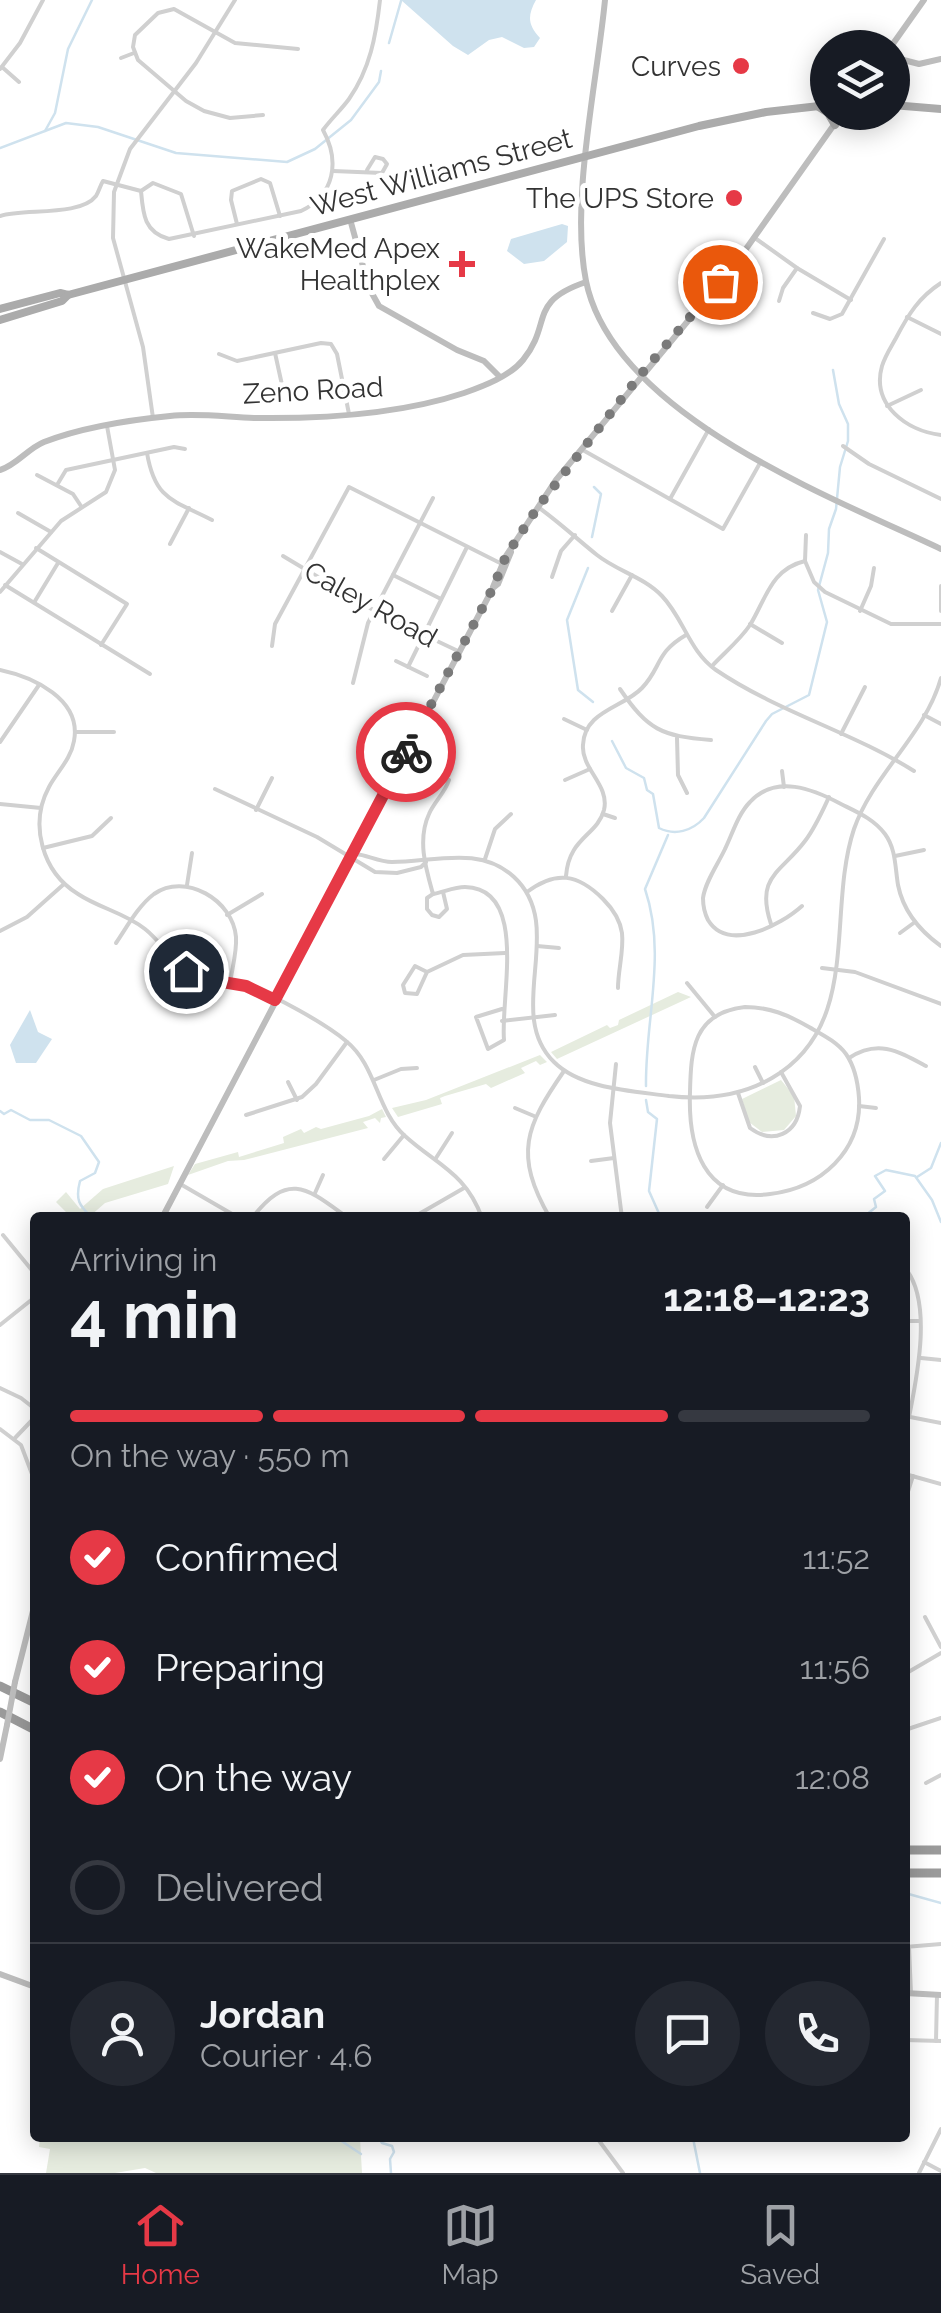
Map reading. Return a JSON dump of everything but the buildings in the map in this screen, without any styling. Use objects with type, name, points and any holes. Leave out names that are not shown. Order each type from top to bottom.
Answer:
[{"type":"highway","points":[[0,1686],[30,1701]]},
{"type":"highway","points":[[0,1712],[30,1727]]},
{"type":"highway","points":[[910,1850],[941,1850]]},
{"type":"highway","points":[[910,1874],[941,1873]]},
{"type":"main road","points":[[606,0],[586,156],[583,252],[586,282],[607,333],[641,374],[708,429],[760,463],[941,550]]},
{"type":"main road","points":[[903,30],[924,0]]},
{"type":"main road","points":[[910,62],[941,59]]},
{"type":"main road","points":[[910,106],[941,109]]},
{"type":"main road","name":"West Williams Street","points":[[0,309],[60,293],[68,295],[740,116],[810,107]]},
{"type":"main road","points":[[165,1212],[493,588],[502,564],[581,450],[755,238],[831,130]]},
{"type":"main road","points":[[350,219],[369,288],[379,306],[457,350],[480,358],[500,377]]},
{"type":"main road","name":"Zeno Road","points":[[0,470],[44,442],[153,418],[349,414],[450,397],[500,377],[527,356],[542,312],[565,290],[586,282]]},
{"type":"main road","name":"West Williams Street","points":[[0,320],[62,301],[68,295]]},
{"type":"main road","points":[[493,588],[511,552]]},
{"type":"main road","points":[[0,1759],[30,1631]]},
{"type":"main road","points":[[0,1974],[30,1985]]},
{"type":"main road","points":[[910,1994],[939,1994]]},
{"type":"street","points":[[19,82],[1,68],[44,0]]},
{"type":"street","points":[[153,418],[143,347],[112,221],[116,185],[130,149],[216,34],[235,0]]},
{"type":"street","points":[[141,191],[145,220],[152,232],[169,239],[302,211],[316,203],[328,188],[333,170],[332,148],[323,130],[350,98],[365,71],[380,0]]},
{"type":"street","points":[[263,115],[237,118],[198,109],[134,53],[133,40],[138,30],[167,10],[178,10],[240,44],[298,49]]},
{"type":"street","points":[[121,58],[134,53]]},
{"type":"street","points":[[333,170],[367,170]]},
{"type":"street","points":[[238,226],[232,192],[262,179],[270,183],[280,216]]},
{"type":"street","points":[[0,216],[48,213],[76,206],[96,197],[103,182],[141,191],[154,184],[181,194],[194,236]]},
{"type":"street","points":[[755,238],[851,300]]},
{"type":"street","points":[[814,314],[837,318],[884,240]]},
{"type":"street","points":[[779,301],[797,268]]},
{"type":"street","points":[[941,282],[922,296],[907,317],[882,367],[882,392],[887,406],[906,424],[941,435]]},
{"type":"street","points":[[907,317],[941,334]]},
{"type":"street","points":[[219,354],[237,360],[322,342],[333,346],[349,414]]},
{"type":"street","points":[[274,353],[284,394]]},
{"type":"street","points":[[887,406],[921,390]]},
{"type":"street","points":[[0,592],[66,516],[106,492],[115,470],[107,426]]},
{"type":"street","points":[[669,501],[708,429]]},
{"type":"street","points":[[843,446],[869,464],[941,499]]},
{"type":"street","points":[[56,484],[66,470],[174,447],[185,449]]},
{"type":"street","points":[[581,450],[723,529],[760,463]]},
{"type":"street","points":[[146,454],[158,490],[212,520]]},
{"type":"street","points":[[37,475],[74,494],[82,508]]},
{"type":"street","points":[[272,646],[275,624],[349,487],[502,564]]},
{"type":"street","points":[[353,684],[374,610],[432,498]]},
{"type":"street","points":[[538,507],[598,556],[665,600],[686,635],[712,666],[914,772]]},
{"type":"street","points":[[170,544],[190,508]]},
{"type":"street","points":[[18,513],[51,532]]},
{"type":"street","points":[[552,577],[562,551],[575,535]]},
{"type":"street","points":[[806,535],[805,561],[821,589],[898,626],[941,624]]},
{"type":"street","points":[[408,666],[468,547]]},
{"type":"street","points":[[36,548],[127,604],[101,644]]},
{"type":"street","points":[[0,552],[22,564]]},
{"type":"street","name":"Caley Road","points":[[283,556],[374,610],[459,652]]},
{"type":"street","points":[[712,666],[750,624],[777,576],[790,565],[805,561]]},
{"type":"street","points":[[34,603],[58,563]]},
{"type":"street","points":[[860,611],[874,568]]},
{"type":"street","points":[[393,574],[441,599]]},
{"type":"street","points":[[612,610],[632,576]]},
{"type":"street","points":[[5,585],[150,674]]},
{"type":"street","points":[[941,586],[941,611]]},
{"type":"street","points":[[750,624],[782,643]]},
{"type":"street","points":[[566,876],[573,847],[603,814],[603,793],[583,749],[586,730],[596,717],[644,685],[664,650],[686,635]]},
{"type":"street","points":[[396,661],[427,676]]},
{"type":"street","points":[[0,670],[39,685],[65,703],[75,732],[70,754],[47,790],[40,829],[51,867],[64,884],[132,920],[154,936],[189,973],[204,980],[251,988],[348,1042],[362,1056],[387,1112],[404,1136],[466,1186],[479,1212]]},
{"type":"street","points":[[352,856],[359,853],[387,862],[456,857],[485,860],[508,872],[528,892],[538,922],[534,1018],[543,1048],[564,1070],[586,1081],[690,1097],[738,1093],[781,1072],[818,1032],[831,1000],[851,842],[861,814],[924,715],[941,678]]},
{"type":"street","points":[[0,742],[39,685]]},
{"type":"street","points":[[842,734],[865,687]]},
{"type":"street","points":[[620,688],[648,724],[678,738],[711,740]]},
{"type":"street","points":[[924,715],[941,724]]},
{"type":"street","points":[[564,718],[586,730]]},
{"type":"street","points":[[75,732],[114,732]]},
{"type":"street","points":[[678,738],[678,774],[687,793]]},
{"type":"street","points":[[565,780],[590,769]]},
{"type":"street","points":[[782,770],[784,787]]},
{"type":"street","points":[[256,810],[272,778]]},
{"type":"street","points":[[434,894],[423,841],[426,819],[449,780]]},
{"type":"street","points":[[802,906],[745,936],[726,934],[710,924],[704,897],[745,808],[757,796],[784,787],[804,786],[861,814],[884,834],[895,856],[900,893],[915,922],[941,946]]},
{"type":"street","points":[[214,789],[384,874],[422,867],[426,862]]},
{"type":"street","points":[[772,924],[765,901],[768,883],[808,837],[829,798]]},
{"type":"street","points":[[0,804],[42,808]]},
{"type":"street","points":[[485,860],[495,829],[511,814]]},
{"type":"street","points":[[603,814],[615,818]]},
{"type":"street","points":[[43,848],[92,836],[110,818]]},
{"type":"street","points":[[895,856],[924,850]]},
{"type":"street","points":[[187,885],[192,852]]},
{"type":"street","points":[[528,892],[552,878],[566,876],[589,885],[616,916],[622,936],[618,988]]},
{"type":"street","points":[[0,931],[34,912],[64,884]]},
{"type":"street","points":[[116,943],[154,894],[170,886],[187,885],[210,896],[227,915],[236,938],[230,983]]},
{"type":"street","points":[[443,892],[447,909],[439,917],[432,915],[427,908],[428,898],[434,894],[443,892],[469,888],[496,901],[507,925],[503,1043],[488,1049],[476,1016],[502,1008]]},
{"type":"street","points":[[227,915],[262,894]]},
{"type":"street","points":[[900,933],[915,922]]},
{"type":"street","points":[[537,946],[559,948]]},
{"type":"street","points":[[426,972],[421,967],[412,968],[403,984],[405,993],[417,994],[426,972],[462,955],[506,953]]},
{"type":"street","points":[[822,968],[856,972],[941,1004]]},
{"type":"street","points":[[687,983],[716,1017]]},
{"type":"street","points":[[768,1008],[769,1000]]},
{"type":"street","points":[[740,1008],[768,1008],[818,1032],[849,1058],[857,1081],[859,1106],[846,1149],[831,1169],[793,1190],[745,1194],[723,1185],[707,1170],[694,1148],[690,1129],[694,1045],[703,1028],[716,1017],[740,1008]]},
{"type":"street","points":[[502,1021],[555,1015]]},
{"type":"street","points":[[246,1114],[296,1100],[316,1084],[348,1042]]},
{"type":"street","points":[[849,1058],[864,1049],[884,1047],[926,1066]]},
{"type":"street","points":[[616,1064],[610,1123],[621,1212]]},
{"type":"street","points":[[374,1080],[401,1069],[418,1068]]},
{"type":"street","points":[[755,1068],[763,1083]]},
{"type":"street","points":[[547,1212],[528,1162],[529,1137],[534,1116],[564,1070]]},
{"type":"street","points":[[738,1093],[745,1120],[754,1132],[768,1137],[785,1134],[796,1124],[800,1106],[781,1072]]},
{"type":"street","points":[[288,1082],[296,1100]]},
{"type":"street","points":[[859,1106],[876,1108]]},
{"type":"street","points":[[515,1108],[534,1116]]},
{"type":"street","points":[[436,1158],[452,1133]]},
{"type":"street","points":[[384,1159],[404,1136]]},
{"type":"street","points":[[591,1161],[614,1158]]},
{"type":"street","points":[[315,1192],[323,1175]]},
{"type":"street","points":[[178,1183],[229,1212]]},
{"type":"street","points":[[708,1207],[723,1185]]},
{"type":"street","points":[[422,1212],[466,1186]]},
{"type":"street","points":[[257,1212],[281,1191],[296,1188],[315,1192],[340,1212]]},
{"type":"street","points":[[4,1235],[30,1268]]},
{"type":"street","points":[[910,1275],[916,1284],[920,1358],[910,1403]]},
{"type":"street","points":[[0,1325],[30,1301]]},
{"type":"street","points":[[910,1321],[919,1321]]},
{"type":"street","points":[[920,1358],[941,1360]]},
{"type":"street","points":[[0,1388],[30,1405]]},
{"type":"street","points":[[910,1417],[941,1423]]},
{"type":"street","points":[[15,1438],[30,1422]]},
{"type":"street","points":[[0,1429],[15,1438],[30,1467]]},
{"type":"street","points":[[910,1475],[941,1484]]},
{"type":"street","points":[[910,1485],[913,1476]]},
{"type":"street","points":[[910,1671],[941,1650],[925,1617]]},
{"type":"street","points":[[910,1728],[941,1718]]},
{"type":"street","points":[[926,1783],[941,1776]]},
{"type":"street","points":[[910,1947],[941,1944]]},
{"type":"street","points":[[910,2040],[938,2041],[939,1994]]},
{"type":"street","points":[[919,2173],[941,2129]]},
{"type":"street","points":[[601,2142],[623,2173]]},
{"type":"street","points":[[924,2162],[941,2171]]},
{"type":"shaded area","points":[[678,992],[691,997],[557,1059],[551,1052],[607,1025],[618,1025],[619,1020]]},
{"type":"shaded area","points":[[540,1055],[547,1062],[540,1065],[536,1061],[521,1068],[525,1073],[491,1088],[486,1084],[445,1096],[440,1098],[442,1104],[398,1117],[392,1108],[426,1100]]},
{"type":"shaded area","points":[[781,1080],[794,1096],[796,1116],[784,1130],[762,1132],[749,1122],[742,1099]]},
{"type":"shaded area","points":[[382,1109],[386,1117],[380,1123],[375,1118],[363,1122],[368,1128],[228,1161],[188,1175],[195,1164],[238,1152],[239,1157],[284,1143],[283,1137],[301,1129],[304,1133],[316,1127],[321,1129]]},
{"type":"shaded area","points":[[174,1166],[168,1184],[105,1203],[95,1212],[66,1212],[56,1202],[66,1192],[80,1209],[103,1189]]},
{"type":"shaded area","points":[[40,2142],[360,2142],[362,2173],[156,2173],[145,2168],[115,2173],[46,2173],[50,2149],[39,2147]]},
{"type":"water","points":[[401,0],[536,0],[530,20],[540,38],[534,47],[524,48],[502,37],[489,40],[468,55]]},
{"type":"water","points":[[562,224],[568,226],[567,242],[544,261],[524,264],[507,251],[511,239]]},
{"type":"water","points":[[30,1010],[38,1032],[52,1039],[36,1063],[16,1063],[10,1045]]},
{"type":"waterway","points":[[45,131],[55,113],[68,49],[92,0]]},
{"type":"waterway","points":[[389,43],[401,1]]},
{"type":"waterway","points":[[0,148],[66,123],[98,127],[176,153],[287,162],[315,149],[351,120],[379,82],[381,71]]},
{"type":"waterway","points":[[612,741],[626,768],[644,778],[647,790],[653,794],[659,828],[683,831],[704,818],[772,714],[809,695],[827,622],[818,590],[848,441],[848,424],[839,404],[833,370]]},
{"type":"waterway","points":[[592,537],[601,494],[594,487]]},
{"type":"waterway","points":[[588,568],[567,620],[578,690],[593,702]]},
{"type":"waterway","points":[[646,1086],[655,962],[645,889],[668,835]]},
{"type":"waterway","points":[[646,1100],[648,1112],[657,1119],[649,1191],[658,1212]]},
{"type":"waterway","points":[[0,1111],[4,1114],[11,1110],[30,1120],[49,1120],[81,1136],[99,1162],[95,1173],[80,1181],[79,1202],[87,1212]]},
{"type":"waterway","points":[[917,1177],[931,1168],[941,1143]]},
{"type":"waterway","points":[[870,1212],[876,1207],[874,1199],[885,1191],[875,1176],[886,1170],[915,1176],[941,1222]]},
{"type":"waterway","points":[[910,1894],[941,1903]]},
{"type":"waterway","points":[[343,2142],[361,2154]]},
{"type":"waterway","points":[[381,2142],[392,2146],[394,2152],[391,2173]]},
{"type":"waterway","points":[[694,2142],[700,2173]]},
{"type":"way so far","points":[[406,752],[506,556],[556,480],[720,282]]},
{"type":"place","name":"Curves","points":[[741,66]]},
{"type":"place","name":"The UPS Store","points":[[734,198]]},
{"type":"place","name":"WakeMed Apex Healthplex","points":[[462,264]]},
{"type":"route","points":[[186,971],[199,978],[246,986],[275,1000],[406,752]]}]
